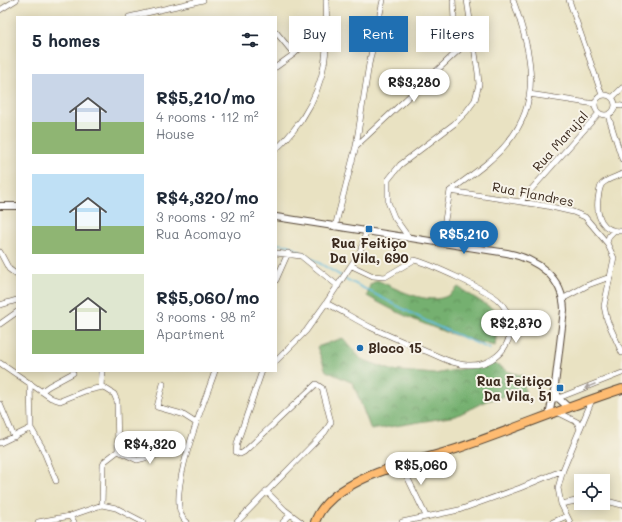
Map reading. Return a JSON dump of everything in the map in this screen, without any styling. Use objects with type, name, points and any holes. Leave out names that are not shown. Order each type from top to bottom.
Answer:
[{"type":"main road","points":[[316,522],[327,505],[345,489],[370,476],[401,464],[453,450],[622,389]]},
{"type":"street","points":[[0,10],[16,0]]},
{"type":"street","points":[[133,16],[203,0]]},
{"type":"street","points":[[326,0],[327,16]]},
{"type":"street","points":[[335,227],[356,146],[369,64],[383,0]]},
{"type":"street","points":[[453,0],[454,16]]},
{"type":"street","points":[[468,0],[470,16]]},
{"type":"street","points":[[441,243],[450,191],[492,158],[508,142],[518,127],[530,94],[529,53],[527,39],[513,0]]},
{"type":"street","points":[[569,0],[602,95]]},
{"type":"street","points":[[277,33],[294,54],[277,66]]},
{"type":"street","points":[[277,148],[292,133],[316,94],[324,71],[325,52]]},
{"type":"street","points":[[356,146],[457,52]]},
{"type":"street","points":[[409,238],[394,217],[388,202],[388,180],[400,165],[454,124],[471,107],[475,100],[479,84],[475,52]]},
{"type":"street","points":[[612,98],[622,88]]},
{"type":"street","points":[[530,94],[595,104]]},
{"type":"street","points":[[602,95],[607,95],[612,98],[615,106],[612,113],[608,115],[599,113],[595,104],[597,99],[602,95]]},
{"type":"street","points":[[615,106],[622,106]]},
{"type":"street","name":"Rua Marujal","points":[[521,201],[599,113]]},
{"type":"street","points":[[608,115],[622,159]]},
{"type":"street","points":[[622,174],[604,182],[600,187],[597,210],[599,219],[614,231],[622,231]]},
{"type":"street","name":"Rua Flandres","points":[[450,191],[521,201],[579,214],[593,226],[606,243],[614,258],[604,299],[604,312],[622,353]]},
{"type":"street","points":[[0,206],[16,206]]},
{"type":"street","points":[[277,217],[522,256],[536,262],[553,277],[564,298],[553,413],[570,417],[577,422],[580,428]]},
{"type":"street","points":[[593,226],[599,219]]},
{"type":"street","points":[[606,243],[609,236],[614,231]]},
{"type":"street","points":[[277,360],[306,331],[352,266],[360,252],[366,232]]},
{"type":"street","points":[[277,253],[294,254],[305,259],[338,286]]},
{"type":"street","points":[[277,278],[288,253]]},
{"type":"street","points":[[1,255],[8,269],[16,274]]},
{"type":"street","points":[[326,303],[372,328],[451,362],[467,365],[478,365],[501,354],[507,346],[510,335],[510,316],[498,299],[479,288],[414,260],[385,277],[373,276],[352,266]]},
{"type":"street","points":[[564,298],[588,285],[610,277]]},
{"type":"street","points":[[0,305],[16,300]]},
{"type":"street","points":[[0,324],[16,313]]},
{"type":"street","points":[[0,363],[60,401],[85,391],[101,387],[112,392],[117,401],[118,452]]},
{"type":"street","points":[[101,387],[102,372]]},
{"type":"street","points":[[184,521],[179,511],[179,496],[188,447],[215,372]]},
{"type":"street","points":[[237,522],[328,428],[331,418],[322,388],[316,384],[244,452],[240,454],[236,452],[237,443],[262,372]]},
{"type":"street","points":[[42,391],[48,386],[73,373]]},
{"type":"street","points":[[555,399],[622,373]]},
{"type":"street","points":[[30,383],[31,428],[42,447],[56,481]]},
{"type":"street","points":[[163,384],[157,407],[182,414],[196,423]]},
{"type":"street","points":[[555,399],[569,408]]},
{"type":"street","points":[[570,522],[561,504],[558,488],[563,470],[592,400]]},
{"type":"street","points":[[0,404],[14,437]]},
{"type":"street","points":[[0,443],[31,428]]},
{"type":"street","points":[[118,452],[137,460],[188,447]]},
{"type":"street","points":[[102,505],[103,465],[105,461],[118,452]]},
{"type":"street","points":[[401,464],[426,516]]},
{"type":"street","points":[[402,522],[459,510],[520,488],[563,470]]},
{"type":"street","points":[[266,491],[290,515],[301,522]]},
{"type":"street","points":[[561,504],[574,501]]},
{"type":"street","points":[[610,502],[622,505]]},
{"type":"street","points":[[38,522],[70,516],[102,505],[116,508],[143,522]]},
{"type":"street","points":[[283,522],[290,515]]},
{"type":"street","points":[[70,516],[74,522]]},
{"type":"street","points":[[553,522],[567,516]]},
{"type":"green space","points":[[377,280],[412,295],[432,299],[449,295],[458,287],[499,313],[495,346],[461,337],[429,326],[383,305],[367,296],[370,285]]},
{"type":"green space","points":[[343,338],[361,359],[391,370],[434,374],[493,363],[507,371],[523,376],[525,392],[486,401],[456,416],[371,430],[353,383],[326,371],[317,347]]},
{"type":"waterway","points":[[277,244],[289,245],[341,276]]},
{"type":"waterway","points":[[344,278],[432,324],[490,349]]},
{"type":"place","name":"Rua Feitiço Da Vila, 690","points":[[369,229]]},
{"type":"place","name":"Bloco 15","points":[[360,348]]},
{"type":"place","name":"Rua Feitiço Da Vila, 51","points":[[560,388]]}]
